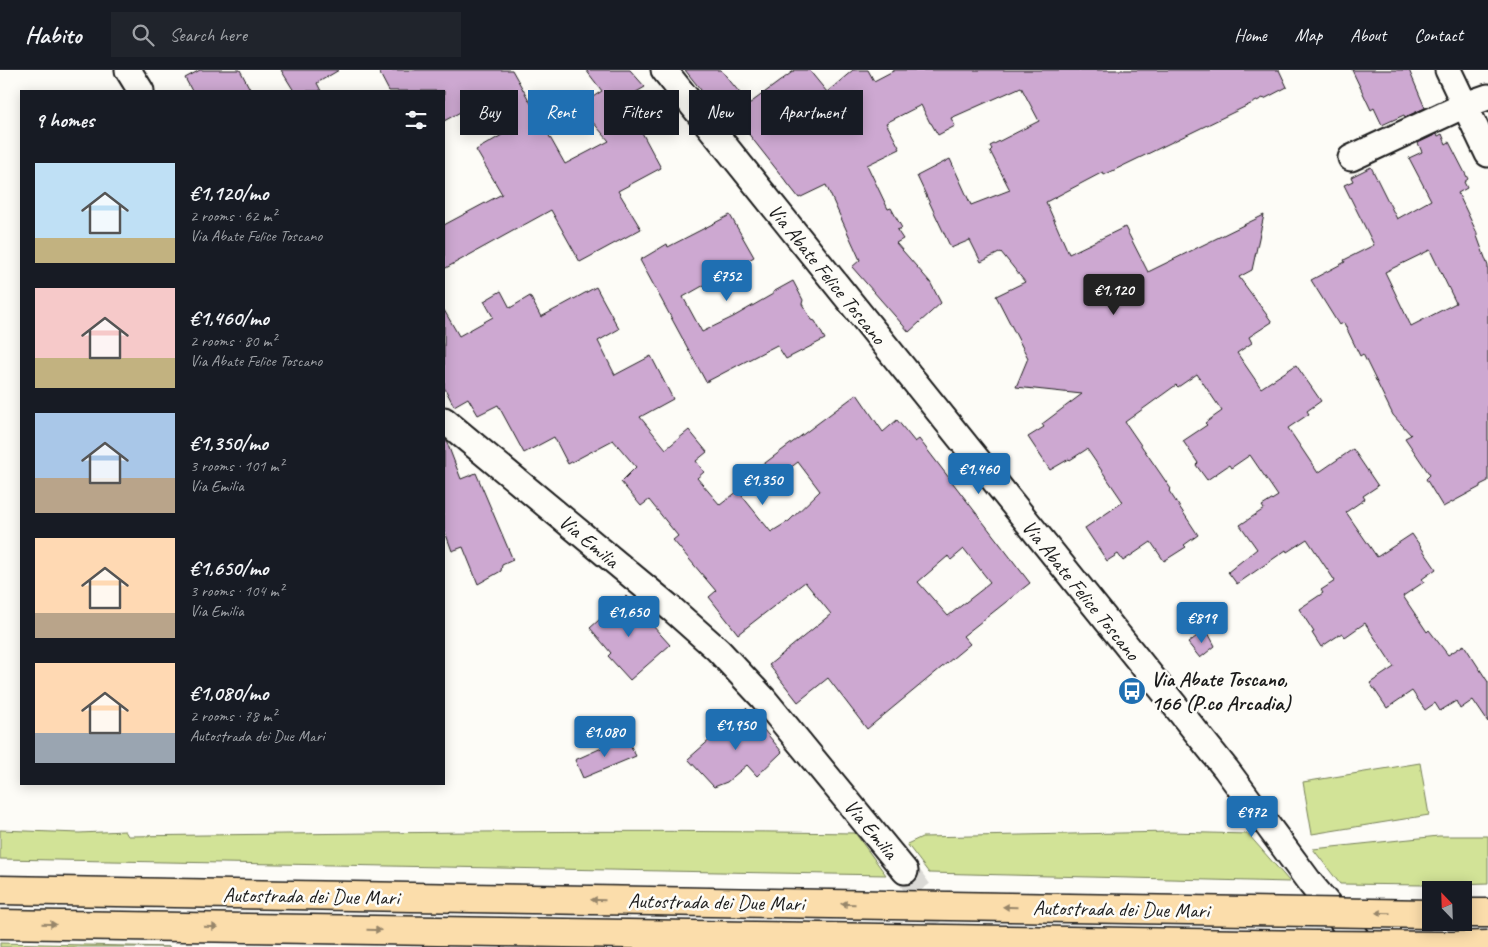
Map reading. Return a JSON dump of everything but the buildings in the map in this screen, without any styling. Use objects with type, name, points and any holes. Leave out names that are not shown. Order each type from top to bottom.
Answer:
[{"type":"highway","name":"Autostrada dei Due Mari","points":[[0,890],[1422,914]]},
{"type":"highway","points":[[1472,913],[1488,912]]},
{"type":"highway","name":"Autostrada dei Due Mari","points":[[0,924],[1307,945],[1488,945]]},
{"type":"street","points":[[128,70],[141,90]]},
{"type":"street","name":"Via Abate Felice Toscano","points":[[664,70],[1226,769],[1311,884],[1364,947]]},
{"type":"street","points":[[1448,70],[1488,154]]},
{"type":"street","points":[[1351,158],[1465,105],[1488,97]]},
{"type":"street","name":"Via Emilia","points":[[445,421],[673,610],[718,650],[762,698],[905,871]]},
{"type":"green space","points":[[1420,763],[1429,815],[1312,834],[1303,782]]},
{"type":"green space","points":[[0,830],[79,833],[125,831],[128,836],[582,831],[855,833],[886,875],[0,859]]},
{"type":"green space","points":[[1170,832],[1248,834],[1290,882],[929,873],[907,844],[922,837]]},
{"type":"green space","points":[[1439,836],[1488,836],[1488,883],[1472,884],[1472,881],[1422,881],[1422,885],[1340,884],[1313,849]]},
{"type":"green space","points":[[0,943],[170,947],[0,947]]},
{"type":"tunnel","points":[[905,871],[961,947]]},
{"type":"place","name":"Via Abate Toscano, 166 (P.co Arcadia)","points":[[1132,691]]}]
